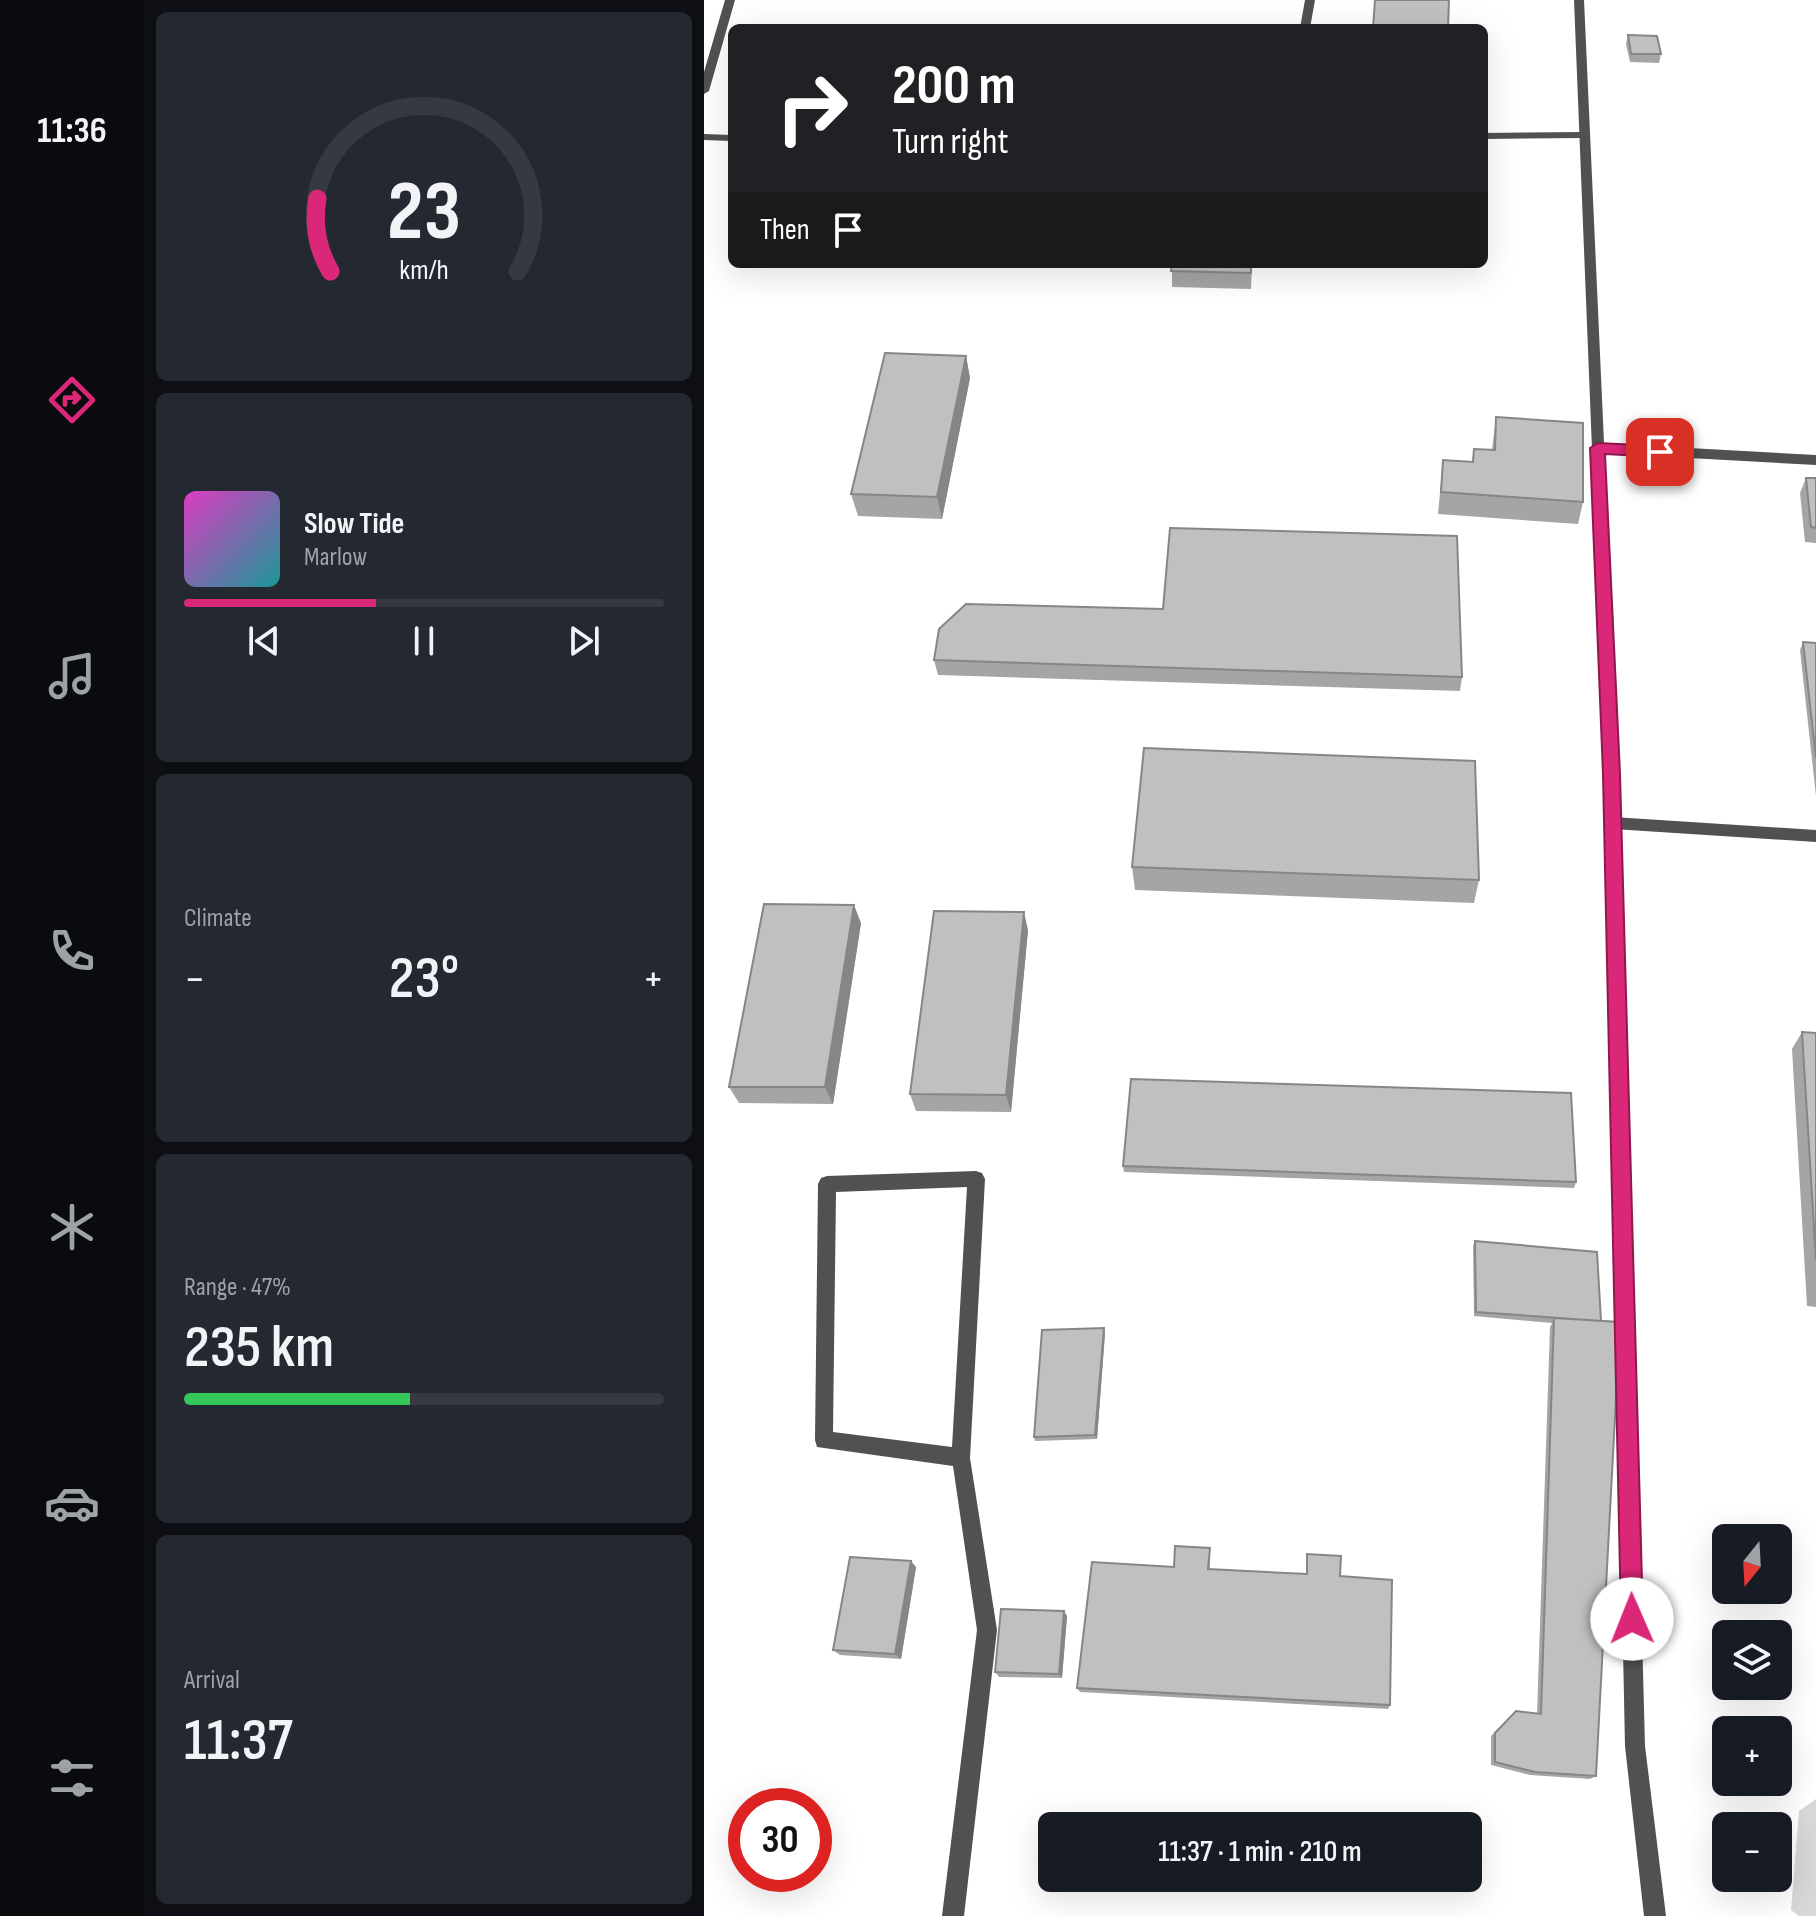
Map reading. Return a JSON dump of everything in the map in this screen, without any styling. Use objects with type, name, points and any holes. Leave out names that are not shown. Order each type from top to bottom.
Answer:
[{"type":"street","points":[[704,91],[730,0]]},
{"type":"street","points":[[1306,24],[1310,0]]},
{"type":"street","points":[[1579,0],[1613,823],[1635,1746],[1655,1916]]},
{"type":"street","points":[[1488,136],[1584,135]]},
{"type":"street","points":[[704,137],[728,138]]},
{"type":"street","points":[[1598,448],[1816,460]]},
{"type":"street","points":[[1613,823],[1816,836]]},
{"type":"street","points":[[953,1916],[987,1630],[961,1458],[976,1179],[827,1184],[824,1440],[961,1458]]},
{"type":"shaded area","points":[[1816,1799],[1816,1916],[1799,1916],[1791,1910],[1799,1811]]},
{"type":"building","points":[[1375,0],[1449,0],[1448,24],[1373,24]]},
{"type":"building","points":[[1628,35],[1657,36],[1661,54],[1631,54]]},
{"type":"building","points":[[1171,268],[1251,268],[1251,273],[1171,271]]},
{"type":"building","points":[[885,353],[966,356],[937,497],[851,494]]},
{"type":"building","points":[[1496,417],[1583,423],[1583,502],[1441,492],[1443,460],[1473,462],[1474,449],[1495,450]]},
{"type":"building","points":[[1806,478],[1816,478],[1816,528],[1811,527]]},
{"type":"building","points":[[1170,528],[1457,536],[1462,677],[934,660],[939,629],[966,604],[1163,609]]},
{"type":"building","points":[[1803,642],[1816,643],[1816,758]]},
{"type":"building","points":[[1144,748],[1475,761],[1479,880],[1132,867]]},
{"type":"building","points":[[764,904],[854,905],[825,1087],[729,1087]]},
{"type":"building","points":[[934,911],[1024,912],[1006,1095],[910,1094]]},
{"type":"building","points":[[1802,1032],[1816,1033],[1816,1260]]},
{"type":"building","points":[[1131,1079],[1571,1093],[1576,1182],[1123,1166]]},
{"type":"building","points":[[1475,1241],[1597,1252],[1601,1321],[1476,1312]]},
{"type":"building","points":[[1554,1318],[1620,1322],[1596,1776],[1535,1772],[1495,1762],[1495,1733],[1516,1711],[1541,1714]]},
{"type":"building","points":[[1104,1328],[1095,1435],[1034,1437],[1042,1330]]},
{"type":"building","points":[[1175,1546],[1210,1548],[1208,1569],[1307,1574],[1307,1554],[1341,1556],[1340,1576],[1392,1580],[1390,1705],[1077,1688],[1092,1562],[1174,1567]]},
{"type":"building","points":[[850,1557],[911,1561],[895,1654],[833,1650]]},
{"type":"building","points":[[1001,1609],[1064,1611],[1059,1674],[995,1672]]},
{"type":"route","points":[[1632,1619],[1612,774],[1598,448],[1660,452]]}]
